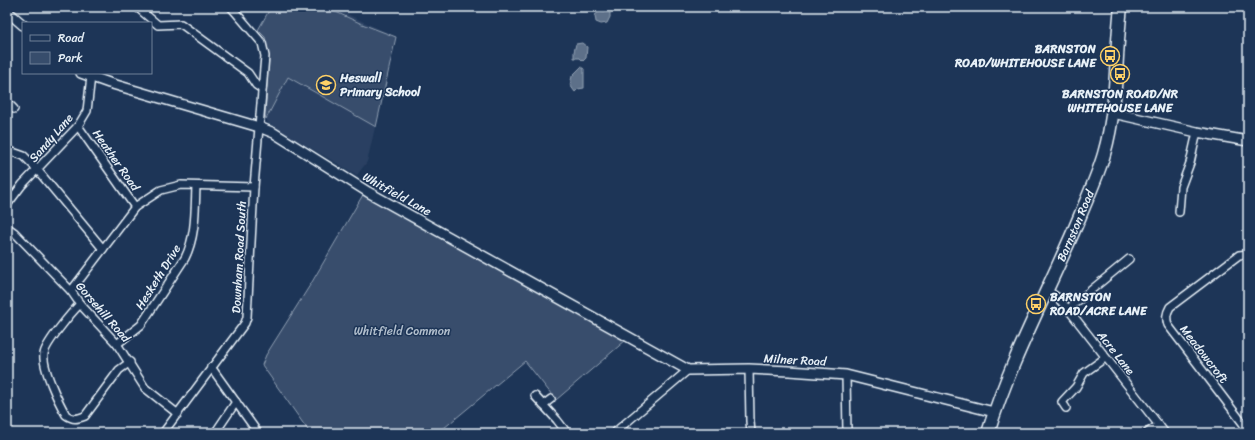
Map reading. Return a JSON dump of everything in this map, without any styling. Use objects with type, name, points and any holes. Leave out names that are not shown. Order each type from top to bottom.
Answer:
[{"type":"main road","name":"Barnston Road","points":[[988,433],[994,412],[1073,233],[1104,156],[1113,113],[1121,7]]},
{"type":"street","name":"Downham Road South","points":[[163,433],[245,323],[247,317],[254,187],[265,56],[262,43],[231,7]]},
{"type":"street","points":[[138,8],[158,25],[181,24],[248,73],[256,84],[262,89]]},
{"type":"street","points":[[7,11],[22,24]]},
{"type":"street","name":"Whitfield Lane","points":[[84,74],[259,127],[274,133],[368,192],[688,370]]},
{"type":"street","name":"Sandy Lane","points":[[7,205],[22,185],[38,170],[78,126],[87,111],[91,76]]},
{"type":"street","points":[[7,103],[14,109]]},
{"type":"street","points":[[1113,113],[1197,132],[1248,141]]},
{"type":"street","name":"Heather Road","points":[[78,126],[135,208]]},
{"type":"street","points":[[1179,212],[1181,187],[1190,163],[1197,132]]},
{"type":"street","points":[[7,150],[24,156],[38,170],[103,249]]},
{"type":"street","points":[[71,291],[135,208],[161,190],[181,185],[254,187]]},
{"type":"street","name":"Hesketh Drive","points":[[117,344],[141,325],[185,258],[193,236],[196,186]]},
{"type":"street","name":"Gorsehill Road","points":[[7,227],[14,232],[71,291],[80,304],[117,344],[130,362],[145,388],[178,414]]},
{"type":"street","name":"Meadowcroft","points":[[1248,254],[1239,255],[1170,307],[1166,319],[1168,325],[1248,430]]},
{"type":"street","points":[[1068,309],[1129,259]]},
{"type":"street","name":"Acre Lane","points":[[1047,290],[1058,297],[1068,309],[1164,433]]},
{"type":"street","points":[[80,304],[70,314],[44,353],[45,365],[66,415],[71,419],[78,419],[85,416],[119,370],[130,362]]},
{"type":"street","points":[[1066,408],[1062,402],[1076,387],[1084,373],[1105,358]]},
{"type":"street","points":[[211,367],[258,433]]},
{"type":"street","points":[[749,369],[751,433]]},
{"type":"street","name":"Milner Road","points":[[688,370],[749,369],[846,375],[994,412]]},
{"type":"street","points":[[614,433],[688,370]]},
{"type":"street","points":[[846,375],[847,433]]},
{"type":"street","points":[[535,396],[566,433]]},
{"type":"street","points":[[543,405],[551,399]]},
{"type":"street","points":[[215,433],[236,402]]},
{"type":"street","points":[[1147,433],[1159,426]]},
{"type":"shaded area","name":"Heswall Primary School","points":[[271,7],[332,7],[396,37],[367,162],[357,175],[268,123],[265,115],[269,56],[265,37],[258,30]]},
{"type":"shaded area","points":[[610,11],[610,17],[607,23],[601,24],[596,22],[595,15],[599,12]]},
{"type":"shaded area","points":[[582,43],[587,47],[586,58],[583,61],[580,58],[574,58],[576,44]]},
{"type":"shaded area","points":[[581,67],[584,69],[584,88],[578,89],[575,92],[570,85],[572,76]]},
{"type":"green space","name":"Heswall Primary School","points":[[271,7],[325,7],[362,24],[396,37],[376,127],[288,77],[266,119],[269,56],[265,37],[258,30]]},
{"type":"green space","name":"Whitfield Common","points":[[364,193],[626,340],[556,400],[525,361],[438,433],[310,433],[262,365],[266,355],[312,282]]},
{"type":"place","name":"BARNSTON ROAD/WHITEHOUSE LANE","points":[[1110,56]]},
{"type":"place","name":"BARNSTON ROAD/NR WHITEHOUSE LANE","points":[[1120,74]]},
{"type":"place","name":"Heswall Primary School","points":[[326,85]]},
{"type":"place","name":"BARNSTON ROAD/ACRE LANE","points":[[1036,304]]}]
